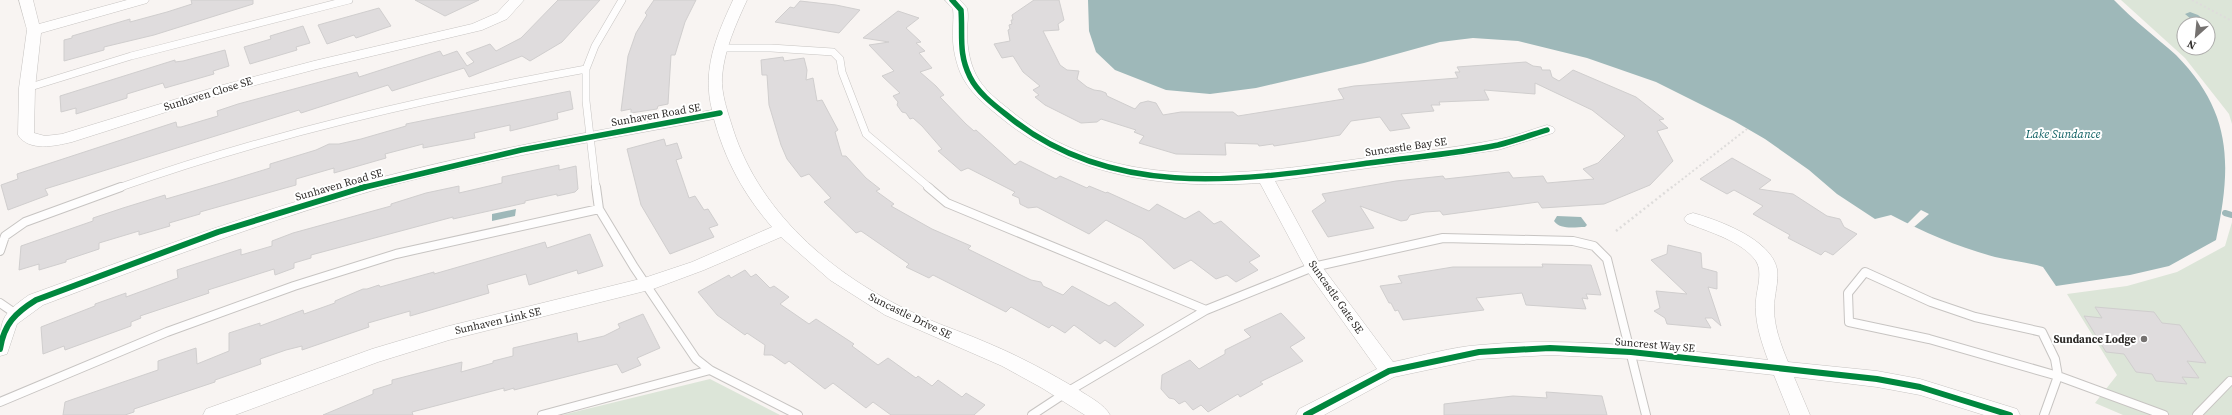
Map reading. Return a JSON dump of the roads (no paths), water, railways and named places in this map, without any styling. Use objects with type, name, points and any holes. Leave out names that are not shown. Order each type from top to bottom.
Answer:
[{"type":"street","name":"Sunhaven Close SE","points":[[26,0],[34,30],[27,88],[26,135],[34,140],[40,141],[57,140],[262,79],[477,27],[502,16],[517,0]]},
{"type":"street","points":[[34,30],[142,0]]},
{"type":"street","name":"Suncastle Drive SE","points":[[740,0],[728,26],[715,79],[720,113],[732,151],[741,171],[752,190],[783,229],[831,271],[880,303],[929,328],[994,354],[1068,392],[1100,415]]},
{"type":"street","name":"Suncastle Bay SE","points":[[952,0],[960,8],[961,52],[971,80],[1010,119],[1043,141],[1098,163],[1156,176],[1211,180],[1265,177],[1498,144],[1547,130]]},
{"type":"street","name":"Sunhaven Road SE","points":[[0,349],[2,330],[16,314],[36,300],[69,286],[183,244],[283,212],[435,169],[591,136],[720,113]]},
{"type":"street","name":"Suncastle Gate SE","points":[[1265,177],[1313,267],[1389,371]]},
{"type":"street","points":[[1693,219],[1753,248],[1763,257],[1769,268],[1766,284],[1765,314],[1781,367],[1800,415]]},
{"type":"street","name":"Sunhaven Link SE","points":[[213,415],[357,361],[442,335],[647,284],[698,266],[783,229]]},
{"type":"street","name":"Suncrest Way SE","points":[[1306,415],[1389,371],[1448,357],[1510,349],[1563,348],[1631,352],[1781,367],[1878,379],[1920,387],[2010,415]]},
{"type":"lane","points":[[27,88],[131,56],[349,0]]},
{"type":"lane","points":[[622,0],[595,46],[586,69],[586,101],[599,209],[696,359],[710,370],[798,415]]},
{"type":"lane","points":[[722,48],[771,48],[825,50],[833,52],[840,59],[842,72],[866,134],[947,203],[1206,310]]},
{"type":"lane","points":[[0,251],[1,244],[6,235],[30,221],[117,188],[210,158],[312,129],[430,99],[492,85],[586,69]]},
{"type":"lane","points":[[0,402],[168,332],[294,286],[396,254],[599,209]]},
{"type":"lane","points":[[1032,415],[1206,310],[1313,267],[1443,238],[1573,241],[1594,246],[1607,259],[1646,415]]},
{"type":"lane","points":[[2044,415],[2048,399],[2058,376],[2055,357],[2042,332],[1976,317],[1931,302],[1865,272],[1848,293],[1849,322],[1929,340],[2058,376],[2164,415]]},
{"type":"lane","points":[[0,303],[16,314]]},
{"type":"lane","points":[[542,415],[710,370]]},
{"type":"lane","points":[[2197,415],[2230,381]]},
{"type":"water","name":"Lake Sundance","points":[[1088,0],[2114,0],[2176,55],[2194,76],[2208,97],[2217,119],[2223,140],[2225,163],[2221,213],[2216,240],[2169,266],[2130,275],[2056,286],[2043,267],[1995,257],[1968,249],[1929,234],[1891,215],[1875,219],[1837,194],[1809,170],[1765,139],[1734,121],[1656,82],[1587,58],[1518,41],[1473,38],[1440,42],[1364,63],[1256,88],[1210,94],[1166,90],[1115,70],[1096,52],[1089,31]]},
{"type":"water","points":[[2190,12],[2199,16],[2187,16],[2185,14]]},
{"type":"water","points":[[516,209],[515,216],[492,221],[492,214]]},
{"type":"water","points":[[1557,216],[1581,217],[1587,225],[1585,227],[1560,226],[1554,221]]},
{"type":"waterway","points":[[2225,213],[2232,215]]},
{"type":"place","name":"Sundance Lodge","points":[[2144,339]]}]
